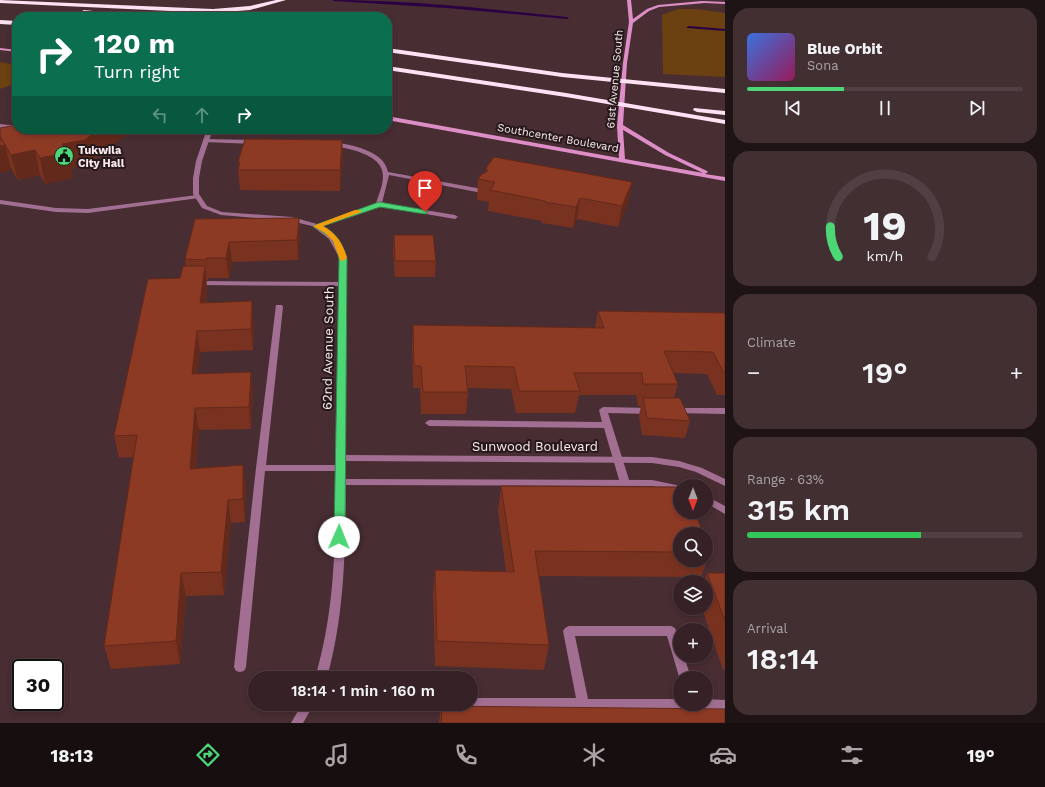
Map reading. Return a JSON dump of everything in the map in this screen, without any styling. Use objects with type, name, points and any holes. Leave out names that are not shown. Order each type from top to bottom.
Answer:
[{"type":"highway","points":[[0,1],[213,11],[250,8],[283,0]]},
{"type":"highway","points":[[0,8],[59,11]]},
{"type":"highway","points":[[0,22],[12,23]]},
{"type":"highway","points":[[392,51],[628,83],[725,91]]},
{"type":"highway","points":[[392,69],[725,121]]},
{"type":"highway","points":[[628,83],[725,86]]},
{"type":"highway","points":[[566,95],[725,113]]},
{"type":"main road","name":"61st Avenue South","points":[[622,160],[620,126],[625,63],[631,22],[629,0]]},
{"type":"main road","points":[[679,0],[725,3]]},
{"type":"main road","points":[[631,22],[648,10],[658,6],[707,2]]},
{"type":"main road","points":[[0,49],[12,50]]},
{"type":"main road","name":"Southcenter Boulevard","points":[[392,119],[725,179]]},
{"type":"main road","points":[[620,126],[667,154],[717,177]]},
{"type":"street","points":[[0,126],[12,127]]},
{"type":"street","points":[[0,202],[56,210],[88,211],[197,197],[197,178],[208,134]]},
{"type":"street","points":[[206,140],[260,142]]},
{"type":"street","points":[[323,143],[347,146],[365,152],[378,159],[384,165],[386,173],[379,204]]},
{"type":"street","points":[[386,173],[482,191]]},
{"type":"street","name":"62nd Avenue South","points":[[197,197],[206,207],[226,215],[286,218],[301,220],[317,226],[328,232],[336,240],[343,259],[341,463],[337,589],[332,635],[323,671]]},
{"type":"street","points":[[317,226],[379,204],[455,217]]},
{"type":"street","points":[[188,283],[343,284]]},
{"type":"street","points":[[240,667],[279,307]]},
{"type":"street","points":[[625,483],[604,410],[725,411]]},
{"type":"street","points":[[429,423],[608,425]]},
{"type":"street","name":"Sunwood Boulevard","points":[[261,468],[341,463],[652,460],[679,464],[699,470],[725,483]]},
{"type":"street","points":[[340,482],[652,483],[673,488]]},
{"type":"street","points":[[713,504],[725,510]]},
{"type":"street","points":[[583,704],[569,631],[671,631],[683,671]]},
{"type":"street","points":[[478,703],[673,704]]},
{"type":"street","points":[[713,705],[725,705]]},
{"type":"street","points":[[298,722],[304,711]]},
{"type":"shaded area","points":[[678,9],[697,9],[725,13],[725,77],[663,74],[662,15]]},
{"type":"shaded area","points":[[0,62],[12,64],[12,85],[0,89]]},
{"type":"building","points":[[12,126],[12,134],[93,134],[85,140],[62,144],[67,153],[40,158],[35,150],[11,155],[0,136],[0,128]]},
{"type":"building","points":[[0,137],[5,145],[0,146]]},
{"type":"building","points":[[245,139],[342,140],[340,170],[238,170],[240,162],[238,162]]},
{"type":"building","points":[[494,157],[632,182],[622,206],[580,198],[576,207],[545,202],[490,190],[495,182],[478,179],[482,174],[488,171],[486,168]]},
{"type":"building","points":[[299,218],[297,240],[229,242],[226,258],[206,258],[206,260],[185,259],[195,219]]},
{"type":"building","points":[[394,235],[433,235],[436,261],[395,261]]},
{"type":"building","points":[[183,266],[205,266],[200,303],[252,301],[251,329],[197,331],[192,374],[251,372],[249,407],[195,408],[190,469],[243,465],[243,499],[228,500],[221,572],[181,573],[176,641],[104,646],[137,435],[114,436],[148,279],[180,278]]},
{"type":"building","points":[[598,311],[725,313],[725,373],[713,352],[664,351],[678,384],[643,384],[642,373],[574,373],[580,391],[519,391],[514,367],[465,366],[468,392],[423,392],[421,366],[414,366],[413,325],[604,328]]},
{"type":"building","points":[[643,398],[680,398],[690,421],[647,418]]},
{"type":"building","points":[[501,486],[673,487],[673,519],[698,519],[700,527],[673,527],[673,552],[535,551],[549,645],[437,641],[435,570],[514,572]]},
{"type":"building","points":[[707,573],[725,573],[725,621],[713,589],[713,575],[708,575]]},
{"type":"building","points":[[478,706],[673,708],[673,711],[713,711],[713,709],[725,709],[725,723],[442,723],[441,711],[478,711]]},
{"type":"waterway","points":[[334,0],[447,7],[567,18]]},
{"type":"waterway","points":[[689,27],[725,30]]},
{"type":"slow traffic","points":[[343,258],[336,240],[328,232],[317,226],[357,212]]},
{"type":"place","name":"Tukwila City Hall","points":[[64,156]]},
{"type":"route","points":[[339,537],[343,259],[336,240],[328,232],[317,226],[379,204],[425,212]]}]
